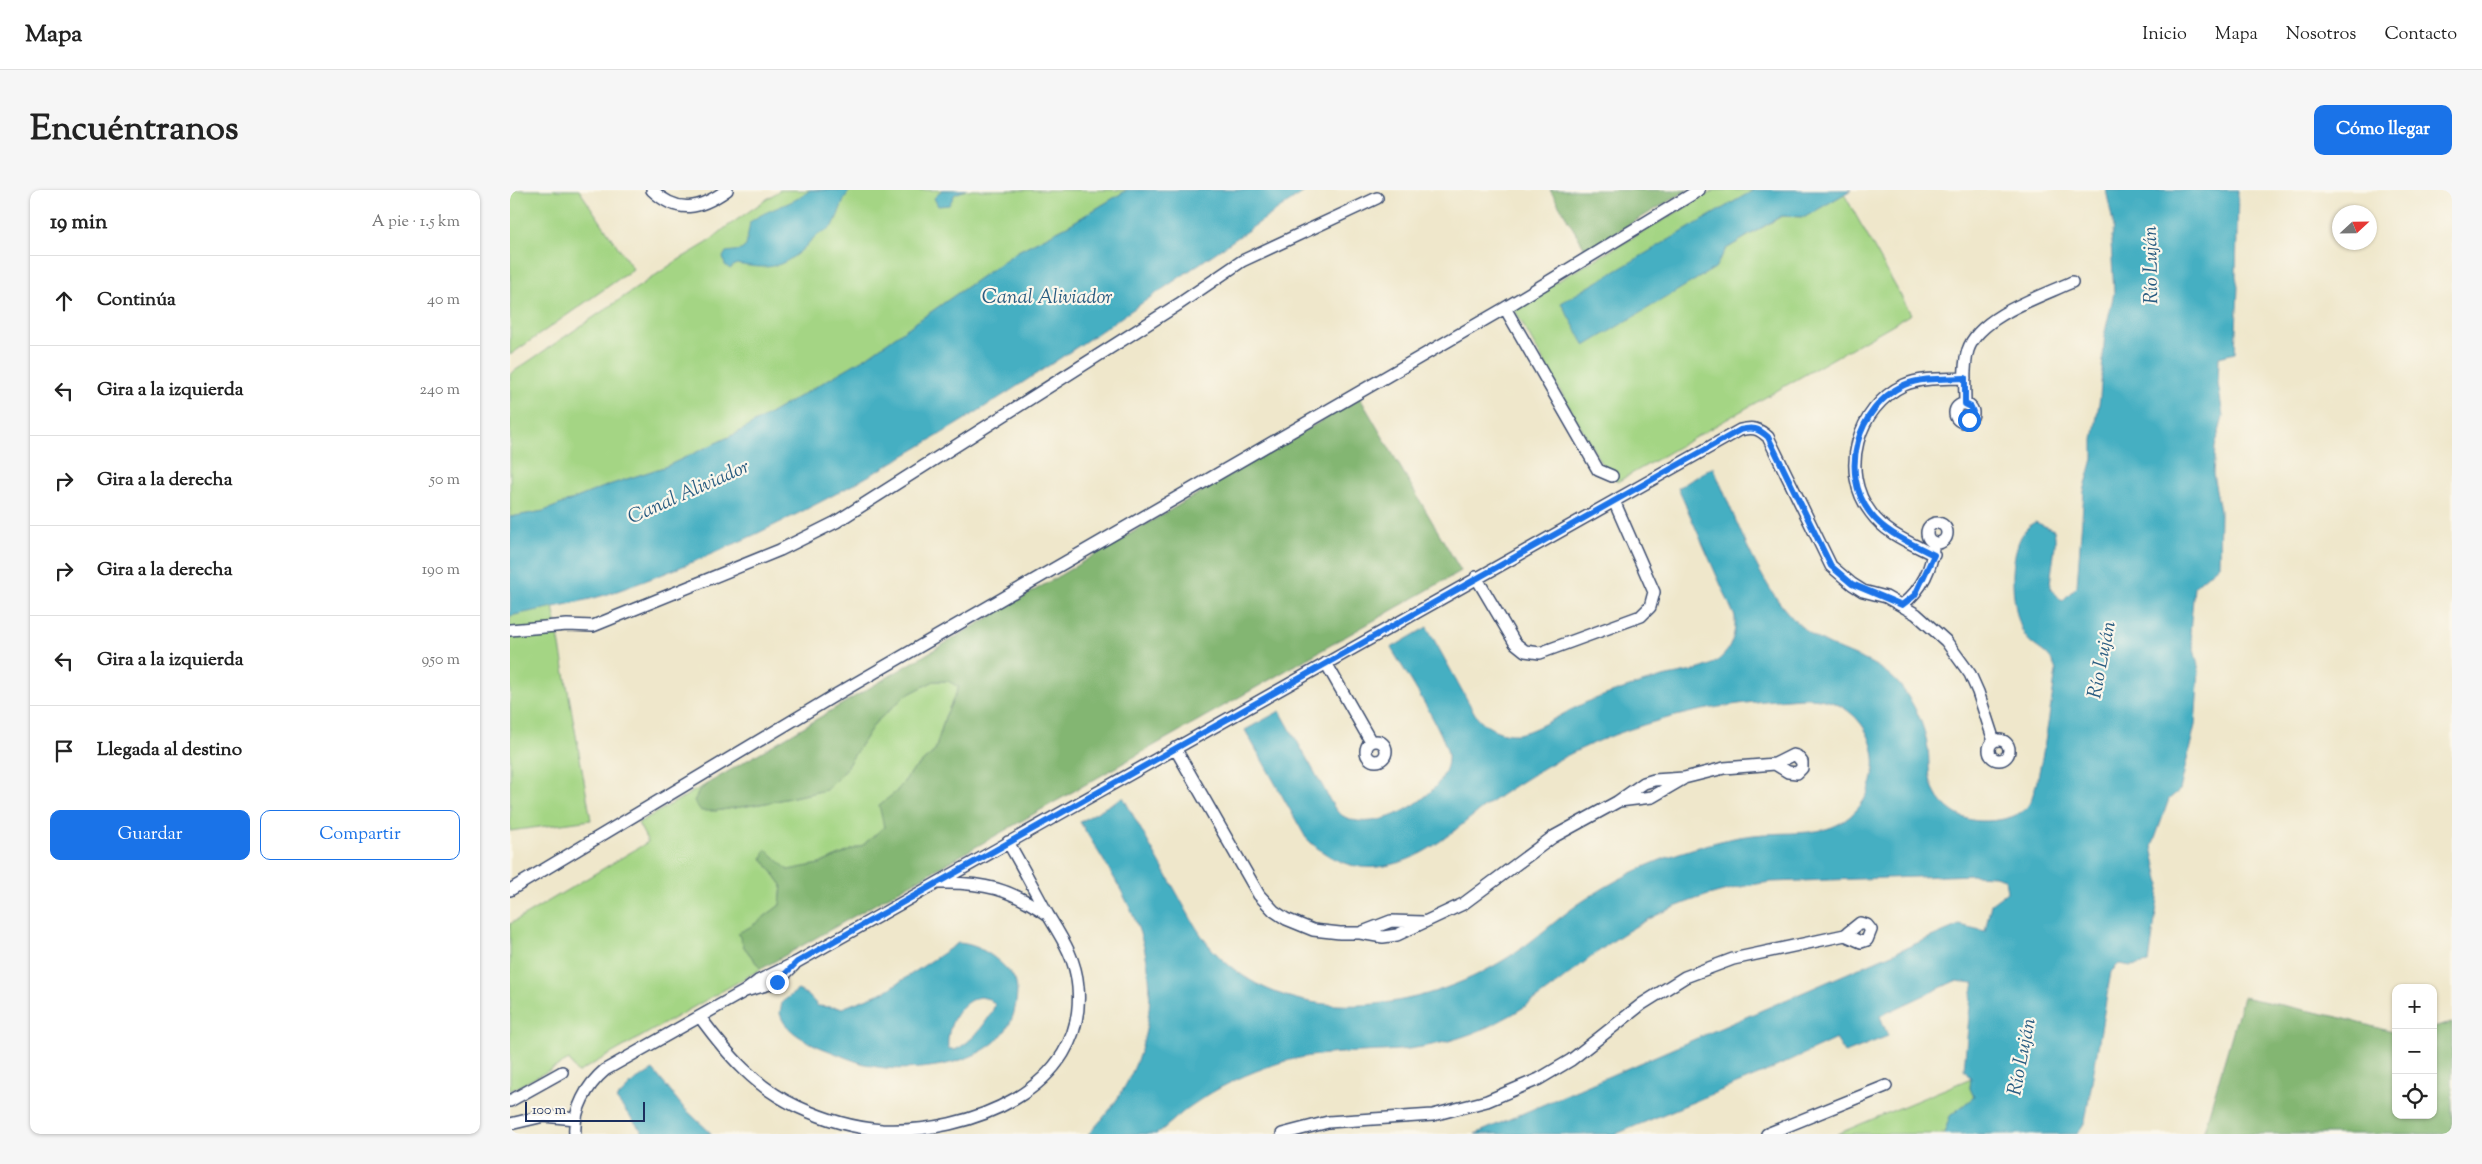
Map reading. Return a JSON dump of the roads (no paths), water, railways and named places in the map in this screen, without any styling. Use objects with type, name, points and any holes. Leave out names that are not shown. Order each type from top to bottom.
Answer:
[{"type":"street","points":[[652,190],[664,200],[686,208],[706,204],[727,190]]},
{"type":"street","points":[[510,890],[840,692],[1505,308],[1699,190]]},
{"type":"street","points":[[510,630],[567,625],[594,626],[780,550],[836,522],[1179,304],[1242,261],[1377,198]]},
{"type":"street","points":[[1965,404],[1967,352],[1972,340],[1997,317],[2072,282]]},
{"type":"street","points":[[1505,308],[1598,470],[1612,476]]},
{"type":"street","points":[[1934,555],[1890,532],[1870,512],[1859,489],[1853,470],[1855,449],[1865,425],[1876,407],[1890,394],[1904,385],[1923,380],[1965,378]]},
{"type":"street","points":[[575,1134],[575,1119],[586,1093],[601,1074],[615,1063],[745,991],[777,982],[797,962],[1476,577],[1740,430],[1758,429],[1768,437],[1831,566],[1857,588],[1902,605],[1932,627],[1958,656],[1978,692],[1994,741]]},
{"type":"street","points":[[1476,577],[1515,643],[1531,653],[1540,653],[1641,616],[1650,606],[1654,592],[1614,501]]},
{"type":"street","points":[[1902,605],[1915,595],[1934,555],[1933,542]]},
{"type":"street","points":[[1326,663],[1371,742]]},
{"type":"street","points":[[1175,748],[1266,904],[1286,919],[1314,930],[1340,933],[1360,932],[1373,936],[1390,937],[1404,933],[1423,922],[1464,904],[1553,838],[1617,802],[1644,783],[1684,778],[1724,768],[1775,764]]},
{"type":"street","points":[[700,1017],[720,1045],[749,1075],[783,1099],[821,1116],[857,1126],[900,1130],[942,1127],[973,1119],[1018,1098],[1040,1082],[1058,1061],[1073,1034],[1079,1001],[1076,972],[1065,942],[1008,842]]},
{"type":"street","points":[[938,883],[981,884],[998,887],[1030,902],[1049,915]]},
{"type":"street","points":[[1282,1134],[1318,1124],[1416,1117],[1450,1111],[1487,1101],[1539,1079],[1571,1060],[1642,1004],[1685,977],[1733,958],[1845,935]]},
{"type":"street","points":[[510,1101],[562,1072]]},
{"type":"street","points":[[1768,1134],[1886,1086]]},
{"type":"street","points":[[510,1124],[544,1116],[575,1119]]},
{"type":"water","points":[[810,190],[851,190],[846,196],[832,226],[813,238],[795,255],[780,264],[756,267],[736,264],[730,269],[725,265],[723,257],[726,252],[741,250],[746,246],[750,222]]},
{"type":"water","points":[[942,190],[966,190],[955,194],[949,205],[938,206],[934,198]]},
{"type":"water","name":"Canal Aliviador","points":[[1127,190],[1307,190],[1059,359],[888,465],[801,512],[710,555],[617,591],[577,602],[510,616],[510,517],[544,511],[609,485],[667,466],[737,433],[865,358],[1018,251],[1069,225]]},
{"type":"water","points":[[1754,190],[1851,190],[1805,217],[1781,216],[1726,249],[1715,268],[1585,346],[1561,303]]},
{"type":"water","name":"Río Luján","points":[[2106,190],[2238,190],[2236,276],[2238,287],[2235,353],[2219,357],[2218,383],[2223,417],[2215,447],[2213,474],[2220,511],[2219,565],[2194,587],[2190,633],[2199,670],[2195,725],[2180,790],[2169,799],[2152,847],[2160,884],[2149,963],[2131,966],[2119,964],[2111,972],[2085,1122],[2077,1134],[1944,1134],[1950,1116],[1974,1097],[1970,1088],[1971,1078],[1964,1069],[1974,983],[1955,981],[1880,1016],[1888,1036],[1845,1053],[1836,1039],[1763,1073],[1616,1134],[1475,1134],[1959,925],[1985,931],[1991,904],[2007,892],[2005,879],[1995,876],[1974,875],[1771,882],[1707,895],[1647,920],[1628,931],[1512,1015],[1473,1033],[1449,1041],[1411,1049],[1323,1054],[1294,1059],[1256,1071],[1233,1081],[1201,1099],[1156,1134],[1088,1134],[1106,1114],[1121,1092],[1133,1069],[1148,1019],[1150,993],[1148,966],[1137,924],[1115,879],[1080,822],[1123,797],[1192,920],[1212,949],[1243,975],[1278,993],[1316,1003],[1355,1005],[1396,1001],[1435,991],[1473,977],[1516,952],[1590,896],[1632,872],[1662,859],[1738,837],[1826,829],[1839,824],[1860,806],[1872,781],[1874,754],[1867,733],[1852,714],[1832,702],[1812,698],[1746,703],[1687,713],[1601,740],[1547,766],[1524,780],[1494,800],[1439,842],[1414,857],[1385,866],[1363,867],[1332,858],[1306,838],[1245,730],[1280,711],[1336,810],[1350,819],[1367,821],[1386,818],[1405,810],[1422,799],[1436,785],[1446,770],[1448,755],[1446,745],[1424,702],[1391,648],[1427,627],[1475,714],[1483,723],[1493,729],[1511,734],[1533,729],[1587,702],[1613,692],[1711,665],[1722,657],[1732,642],[1735,630],[1735,617],[1678,488],[1713,467],[1752,557],[1777,599],[1792,617],[1808,632],[1819,639],[1878,667],[1899,684],[1904,691],[1914,707],[1927,740],[1930,780],[1942,802],[1960,816],[1982,821],[2000,820],[2012,817],[2023,811],[2032,798],[2041,764],[2056,671],[2050,658],[2028,639],[2019,623],[2013,591],[2015,557],[2025,530],[2035,522],[2054,530],[2055,543],[2050,588],[2062,601],[2077,586],[2084,491],[2093,459],[2093,440],[2100,397],[2105,332],[2114,293],[2111,242],[2114,227]]},
{"type":"water","points":[[958,943],[981,949],[1001,963],[1012,975],[1017,991],[1015,1008],[1008,1026],[997,1040],[981,1051],[963,1059],[943,1065],[922,1068],[885,1068],[848,1058],[813,1044],[799,1036],[787,1026],[780,1013],[782,1002],[798,990],[808,995],[818,1006],[842,1008],[886,991]],"holes":[[[981,997],[989,999],[995,1005],[979,1031],[955,1050],[948,1048],[949,1032],[960,1009],[973,999]]]},
{"type":"water","points":[[653,1070],[683,1107],[712,1134],[644,1134],[616,1099],[633,1082]]}]
